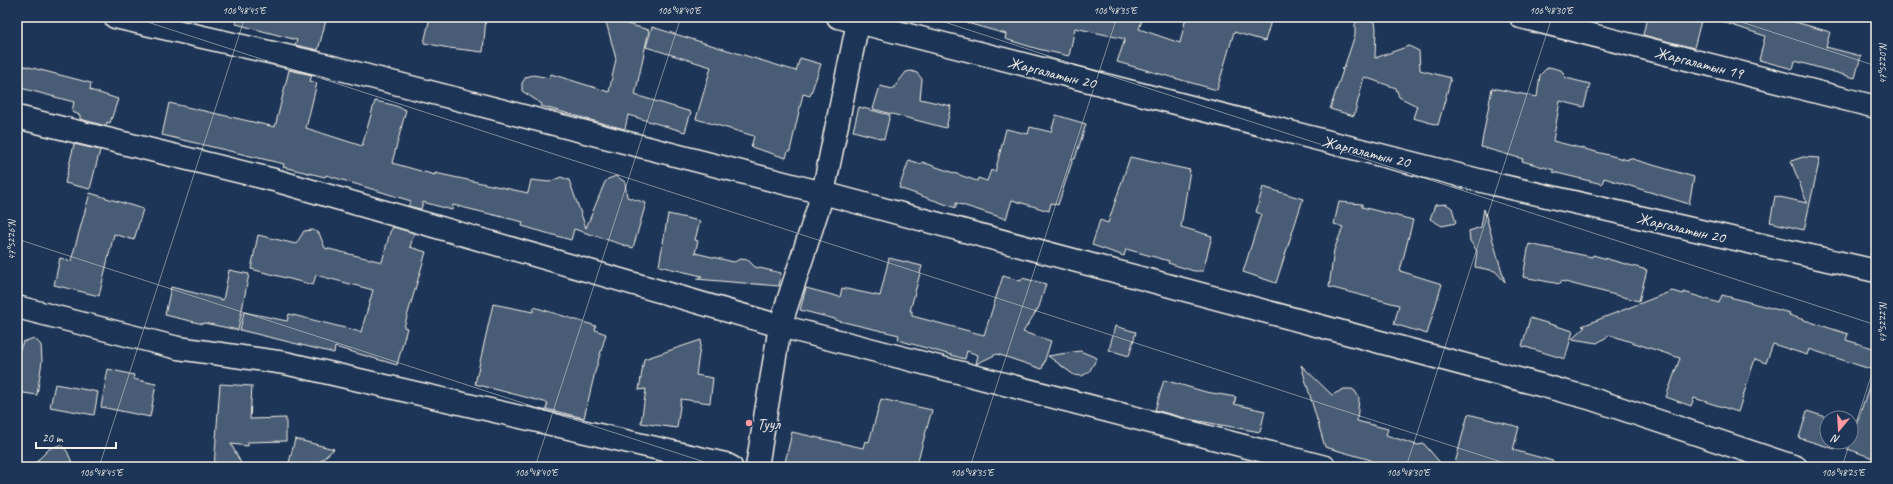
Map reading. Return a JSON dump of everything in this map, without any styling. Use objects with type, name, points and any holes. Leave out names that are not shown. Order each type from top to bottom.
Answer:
[{"type":"street","points":[[115,17],[316,63],[823,194],[1589,398],[1796,467]]},
{"type":"street","name":"Жаргалатын 19","points":[[1521,17],[1876,107]]},
{"type":"street","points":[[757,467],[780,326],[823,194],[851,19]]},
{"type":"street","name":"Жаргалатын 20","points":[[851,19],[1494,184],[1876,271]]},
{"type":"street","points":[[17,117],[274,180],[780,326],[1324,467]]},
{"type":"street","points":[[17,307],[178,348],[285,363],[718,462],[731,467]]},
{"type":"building","points":[[237,17],[327,17],[318,50],[295,45],[297,40],[236,24]]},
{"type":"building","points":[[430,17],[486,17],[483,52],[424,43]]},
{"type":"building","points":[[968,17],[1055,17],[1066,19],[1066,17],[1143,17],[1139,29],[1180,43],[1186,17],[1256,17],[1271,21],[1265,41],[1234,32],[1217,90],[1117,62],[1125,39],[1075,28],[1069,56],[1005,39],[1006,34],[967,23]]},
{"type":"building","points":[[1647,17],[1702,17],[1694,48],[1643,35]]},
{"type":"building","points":[[1720,17],[1778,17],[1830,32],[1826,47],[1861,56],[1855,78],[1795,61],[1793,69],[1759,60],[1765,36],[1720,21]]},
{"type":"building","points":[[605,18],[649,30],[635,95],[691,112],[685,132],[628,115],[625,129],[605,124],[541,106],[542,104],[522,91],[522,83],[526,77],[533,75],[550,78],[551,74],[609,92],[616,59]]},
{"type":"building","points":[[1367,18],[1375,22],[1375,58],[1409,46],[1419,51],[1420,70],[1451,78],[1438,125],[1413,118],[1417,106],[1399,97],[1396,88],[1364,77],[1354,116],[1330,109],[1343,70],[1341,69],[1344,68],[1355,35],[1355,24],[1359,19]]},
{"type":"building","points":[[652,27],[796,71],[800,58],[821,64],[810,96],[803,94],[790,151],[788,151],[786,158],[751,147],[754,136],[696,119],[711,67],[646,47]]},
{"type":"building","points":[[17,64],[91,83],[90,90],[118,99],[110,123],[107,122],[106,126],[80,119],[80,115],[72,112],[74,102],[17,87]]},
{"type":"building","points":[[1549,67],[1561,70],[1566,78],[1590,84],[1584,107],[1560,101],[1553,141],[1628,160],[1629,158],[1694,177],[1689,204],[1604,178],[1602,184],[1553,172],[1554,170],[1522,161],[1523,159],[1481,147],[1492,88],[1537,97],[1540,75]]},
{"type":"building","points":[[289,70],[312,75],[310,81],[317,83],[306,128],[362,146],[375,101],[393,105],[406,110],[392,163],[435,175],[435,173],[528,193],[531,180],[549,182],[561,177],[569,180],[586,228],[605,182],[616,176],[625,182],[627,197],[646,203],[633,248],[574,229],[571,240],[522,226],[523,222],[453,205],[452,210],[423,202],[421,209],[408,206],[411,201],[326,175],[325,177],[283,167],[284,164],[162,135],[169,103],[275,127]]},
{"type":"building","points":[[911,71],[917,73],[922,79],[920,99],[951,106],[946,128],[873,109],[880,86],[893,89],[906,72]]},
{"type":"building","points":[[859,107],[890,115],[884,139],[853,131]]},
{"type":"building","points":[[1056,115],[1086,124],[1058,205],[1051,203],[1049,211],[1012,200],[1006,219],[956,203],[956,208],[899,188],[909,160],[921,164],[922,162],[977,181],[978,178],[987,181],[991,170],[995,172],[1006,129],[1028,134],[1030,127],[1051,132]]},
{"type":"building","points":[[74,144],[100,150],[90,189],[65,183]]},
{"type":"building","points":[[1130,157],[1190,170],[1181,227],[1212,236],[1203,271],[1194,271],[1168,263],[1169,261],[1126,249],[1124,256],[1092,245],[1100,220],[1108,223]]},
{"type":"building","points":[[1803,157],[1820,158],[1804,230],[1770,222],[1775,196],[1807,203],[1791,161]]},
{"type":"building","points":[[1263,187],[1303,199],[1276,283],[1243,272],[1261,214],[1256,212]]},
{"type":"building","points":[[90,193],[143,209],[134,240],[114,234],[99,296],[54,285],[60,258],[71,261]]},
{"type":"building","points":[[1339,202],[1362,204],[1362,207],[1413,220],[1400,271],[1442,284],[1427,334],[1394,324],[1399,305],[1329,287],[1334,250],[1343,227],[1334,224]]},
{"type":"building","points":[[1446,204],[1452,208],[1456,223],[1442,226],[1430,219],[1435,205]]},
{"type":"building","points":[[1484,209],[1505,282],[1495,271],[1475,267],[1477,251],[1470,241],[1469,231],[1481,227]]},
{"type":"building","points":[[668,214],[700,221],[695,240],[698,241],[695,253],[734,262],[740,259],[748,260],[755,267],[781,273],[779,286],[696,279],[702,276],[659,266]]},
{"type":"building","points":[[393,227],[414,233],[410,247],[426,252],[404,327],[407,328],[397,365],[335,347],[334,353],[240,330],[244,312],[287,321],[289,314],[361,332],[373,290],[316,275],[313,285],[251,269],[258,235],[296,244],[304,231],[313,230],[319,233],[325,248],[382,262],[390,232]]},
{"type":"building","points":[[1529,244],[1592,257],[1593,255],[1647,270],[1639,301],[1561,281],[1560,284],[1523,277]]},
{"type":"building","points":[[889,258],[922,266],[910,311],[912,311],[912,316],[984,335],[1003,276],[1021,281],[1022,278],[1046,284],[1039,307],[1023,332],[1051,341],[1042,369],[997,354],[976,364],[978,355],[967,351],[965,359],[898,340],[899,335],[800,310],[806,288],[840,297],[842,288],[880,296]]},
{"type":"building","points":[[229,270],[249,274],[238,330],[165,315],[171,287],[223,300]]},
{"type":"building","points":[[1672,291],[1684,294],[1684,292],[1719,303],[1722,295],[1790,313],[1789,315],[1848,334],[1846,340],[1876,349],[1876,371],[1809,349],[1807,355],[1773,344],[1766,363],[1755,359],[1738,412],[1694,398],[1691,406],[1666,397],[1680,358],[1610,335],[1597,343],[1572,339],[1585,327],[1582,326]]},
{"type":"building","points":[[493,304],[533,312],[534,307],[596,326],[595,330],[606,334],[584,418],[546,409],[548,403],[475,384]]},
{"type":"building","points":[[1530,318],[1573,331],[1565,359],[1522,346]]},
{"type":"building","points":[[1115,326],[1136,332],[1129,356],[1109,350]]},
{"type":"building","points":[[34,338],[41,345],[42,361],[37,395],[17,392],[17,355],[23,342]]},
{"type":"building","points":[[701,340],[696,375],[713,378],[710,403],[681,399],[677,428],[641,423],[646,389],[639,390],[644,359]]},
{"type":"building","points":[[1080,351],[1097,358],[1089,372],[1082,376],[1074,375],[1048,356]]},
{"type":"building","points":[[1301,365],[1332,395],[1344,389],[1352,389],[1355,391],[1359,398],[1357,421],[1388,429],[1386,435],[1417,445],[1424,444],[1444,467],[1386,467],[1370,462],[1371,460],[1325,447]]},
{"type":"building","points":[[108,369],[134,375],[133,379],[156,384],[150,417],[101,407]]},
{"type":"building","points":[[1872,377],[1876,378],[1876,459],[1850,450],[1859,450],[1859,417]]},
{"type":"building","points":[[1164,380],[1206,392],[1236,397],[1234,404],[1265,411],[1260,432],[1188,419],[1155,410]]},
{"type":"building","points":[[55,384],[98,392],[94,415],[50,407]]},
{"type":"building","points":[[220,384],[252,386],[250,419],[286,418],[286,441],[248,442],[248,446],[231,444],[243,467],[214,467]]},
{"type":"building","points":[[881,399],[932,410],[916,467],[784,467],[792,432],[863,448],[865,441],[869,442]]},
{"type":"building","points":[[1807,411],[1819,415],[1819,444],[1799,438]]},
{"type":"building","points":[[1468,414],[1519,427],[1513,450],[1553,461],[1552,467],[1454,467]]},
{"type":"building","points":[[295,439],[334,449],[314,467],[288,467]]},
{"type":"building","points":[[61,445],[67,451],[74,467],[31,467],[50,448]]},
{"type":"place","name":"Туул","points":[[749,423]]}]
